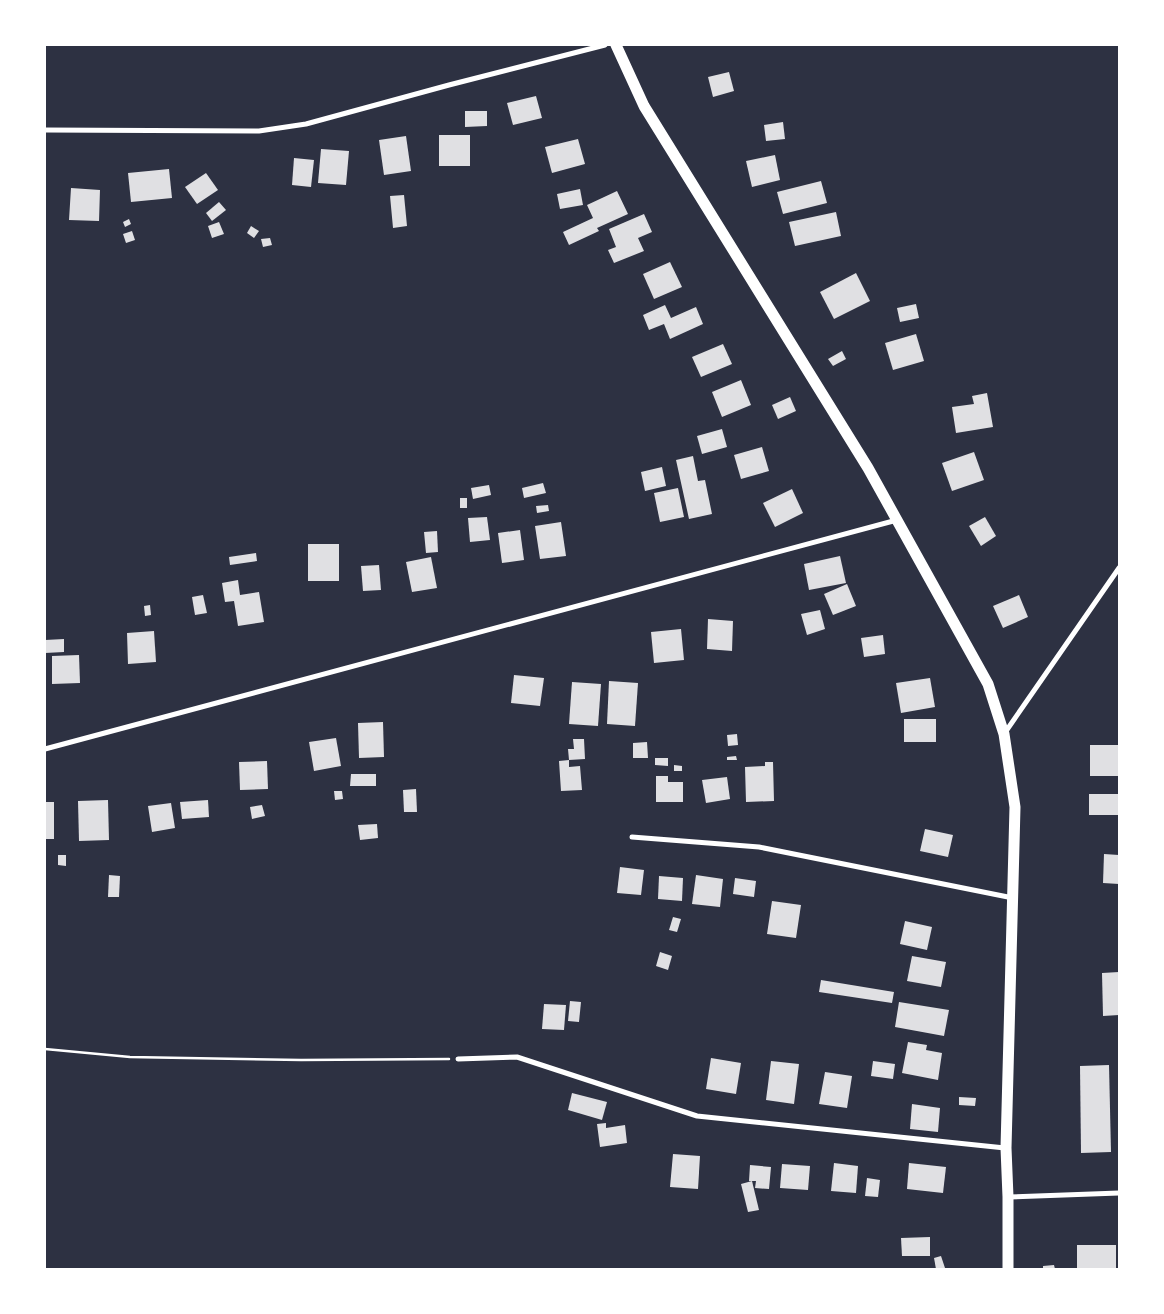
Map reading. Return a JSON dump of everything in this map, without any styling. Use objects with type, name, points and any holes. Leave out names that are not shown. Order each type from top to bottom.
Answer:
[{"type":"main road","points":[[616,45],[644,106],[868,468],[988,684],[1004,734],[1015,807],[1006,1148],[1008,1269]]},
{"type":"street","points":[[45,130],[259,131],[306,124],[605,45]]},
{"type":"street","points":[[45,749],[897,520]]},
{"type":"street","points":[[1004,734],[1119,568]]},
{"type":"street","points":[[632,837],[759,847],[1013,898]]},
{"type":"street","points":[[458,1059],[517,1057],[697,1116],[1006,1148]]},
{"type":"street","points":[[1008,1198],[1119,1193]]},
{"type":"path","points":[[45,1049],[130,1057],[300,1060],[458,1059]]},
{"type":"building","points":[[729,72],[734,91],[713,97],[708,77]]},
{"type":"building","points":[[536,96],[542,118],[513,125],[507,103]]},
{"type":"building","points":[[465,111],[487,111],[487,126],[465,127]]},
{"type":"building","points":[[783,122],[785,139],[766,141],[764,125]]},
{"type":"building","points":[[439,135],[470,135],[470,166],[439,166]]},
{"type":"building","points":[[406,136],[411,171],[384,175],[379,140]]},
{"type":"building","points":[[578,139],[585,164],[552,173],[545,147]]},
{"type":"building","points":[[321,149],[349,151],[346,185],[318,183]]},
{"type":"building","points":[[775,155],[780,180],[752,187],[746,161]]},
{"type":"building","points":[[294,158],[314,160],[311,187],[292,185]]},
{"type":"building","points":[[169,169],[172,198],[131,202],[128,173]]},
{"type":"building","points":[[206,173],[218,190],[197,204],[185,187]]},
{"type":"building","points":[[821,181],[827,203],[783,214],[777,192]]},
{"type":"building","points":[[71,188],[100,190],[99,221],[69,220]]},
{"type":"building","points":[[580,189],[583,205],[560,209],[557,194]]},
{"type":"building","points":[[617,191],[628,214],[597,228],[599,231],[569,245],[563,232],[593,218],[587,205]]},
{"type":"building","points":[[404,195],[407,226],[393,228],[390,196]]},
{"type":"building","points":[[219,202],[226,210],[212,221],[206,213]]},
{"type":"building","points":[[836,212],[841,236],[795,246],[789,222]]},
{"type":"building","points":[[644,214],[652,232],[638,238],[644,251],[614,263],[608,250],[616,247],[609,229]]},
{"type":"building","points":[[129,219],[131,224],[125,227],[123,222]]},
{"type":"building","points":[[219,222],[224,234],[212,238],[208,226]]},
{"type":"building","points":[[251,226],[259,231],[254,238],[247,233]]},
{"type":"building","points":[[132,231],[135,240],[126,243],[123,234]]},
{"type":"building","points":[[270,238],[272,245],[263,247],[261,239]]},
{"type":"building","points":[[670,262],[682,287],[654,299],[643,274]]},
{"type":"building","points":[[856,273],[870,301],[834,319],[820,292]]},
{"type":"building","points":[[916,304],[919,318],[900,322],[897,308]]},
{"type":"building","points":[[665,305],[671,318],[696,307],[703,324],[670,339],[664,324],[649,330],[643,315]]},
{"type":"building","points":[[916,334],[924,361],[893,370],[885,343]]},
{"type":"building","points":[[723,344],[732,364],[701,377],[692,357]]},
{"type":"building","points":[[842,351],[846,359],[833,366],[828,359]]},
{"type":"building","points":[[741,380],[751,405],[722,417],[712,392]]},
{"type":"building","points":[[987,393],[993,427],[956,433],[952,407],[974,404],[972,396]]},
{"type":"building","points":[[790,397],[796,411],[778,419],[772,405]]},
{"type":"building","points":[[722,429],[727,447],[702,454],[697,436]]},
{"type":"building","points":[[762,447],[769,471],[741,479],[734,455]]},
{"type":"building","points":[[974,452],[984,480],[952,491],[942,463]]},
{"type":"building","points":[[693,456],[698,481],[705,480],[712,514],[689,519],[676,460]]},
{"type":"building","points":[[662,467],[666,486],[645,491],[641,472]]},
{"type":"building","points":[[543,483],[546,493],[524,498],[522,488]]},
{"type":"building","points":[[489,485],[491,495],[473,499],[471,488]]},
{"type":"building","points":[[678,488],[684,517],[660,522],[654,493]]},
{"type":"building","points":[[792,489],[803,513],[775,527],[763,503]]},
{"type":"building","points":[[460,498],[467,498],[467,508],[460,508]]},
{"type":"building","points":[[548,505],[549,511],[537,513],[536,506]]},
{"type":"building","points":[[487,517],[490,540],[470,542],[468,518]]},
{"type":"building","points":[[985,517],[996,536],[981,546],[969,526]]},
{"type":"building","points":[[561,522],[566,556],[540,559],[535,526]]},
{"type":"building","points":[[520,530],[524,560],[502,563],[498,533]]},
{"type":"building","points":[[437,531],[438,552],[426,553],[424,532]]},
{"type":"building","points":[[308,544],[339,544],[339,581],[308,581]]},
{"type":"building","points":[[256,553],[257,561],[230,565],[229,557]]},
{"type":"building","points":[[840,556],[846,583],[809,590],[804,564]]},
{"type":"building","points":[[431,557],[437,588],[412,592],[406,562]]},
{"type":"building","points":[[379,565],[381,590],[363,591],[361,566]]},
{"type":"building","points":[[238,580],[240,595],[259,592],[264,622],[238,626],[234,601],[225,602],[222,583]]},
{"type":"building","points":[[847,584],[856,606],[833,615],[824,594]]},
{"type":"building","points":[[203,595],[207,613],[195,615],[192,597]]},
{"type":"building","points":[[1019,595],[1028,617],[1003,628],[993,606]]},
{"type":"building","points":[[150,605],[151,615],[145,616],[144,606]]},
{"type":"building","points":[[820,610],[825,629],[807,635],[801,614]]},
{"type":"building","points":[[708,619],[733,621],[732,651],[707,649]]},
{"type":"building","points":[[681,629],[684,660],[654,663],[651,632]]},
{"type":"building","points":[[154,631],[156,662],[128,664],[127,633]]},
{"type":"building","points":[[883,635],[885,654],[864,657],[861,638]]},
{"type":"building","points":[[64,639],[64,652],[45,653],[45,640]]},
{"type":"building","points":[[79,655],[80,683],[52,684],[52,656]]},
{"type":"building","points":[[514,675],[544,678],[540,706],[511,703]]},
{"type":"building","points":[[930,678],[935,707],[901,713],[896,683]]},
{"type":"building","points":[[609,681],[638,683],[635,726],[607,724]]},
{"type":"building","points":[[572,682],[601,684],[598,726],[569,724]]},
{"type":"building","points":[[904,719],[936,719],[936,742],[904,742]]},
{"type":"building","points":[[383,722],[384,757],[359,758],[358,723]]},
{"type":"building","points":[[737,734],[738,745],[728,746],[727,735]]},
{"type":"building","points":[[336,738],[341,766],[314,771],[309,742]]},
{"type":"building","points":[[573,739],[584,739],[585,759],[569,760],[568,749],[574,749]]},
{"type":"building","points":[[647,742],[648,758],[633,758],[633,743]]},
{"type":"building","points":[[1090,745],[1119,745],[1119,776],[1090,776]]},
{"type":"building","points":[[736,756],[737,760],[727,760],[727,757]]},
{"type":"building","points":[[655,758],[668,758],[668,766],[655,765]]},
{"type":"building","points":[[569,760],[569,767],[580,766],[582,790],[561,791],[559,761]]},
{"type":"building","points":[[267,761],[268,789],[240,790],[239,762]]},
{"type":"building","points":[[765,762],[773,762],[774,801],[746,802],[745,767],[765,766]]},
{"type":"building","points":[[674,765],[682,766],[682,771],[674,771]]},
{"type":"building","points":[[351,774],[376,774],[376,786],[350,786]]},
{"type":"building","points":[[656,776],[668,776],[668,782],[683,782],[683,802],[656,802]]},
{"type":"building","points":[[727,777],[730,799],[706,803],[702,780]]},
{"type":"building","points":[[416,789],[417,812],[404,812],[403,790]]},
{"type":"building","points":[[334,791],[342,791],[343,799],[335,800]]},
{"type":"building","points":[[1089,794],[1119,794],[1119,815],[1089,815]]},
{"type":"building","points":[[108,800],[109,840],[79,841],[78,801]]},
{"type":"building","points":[[208,800],[209,817],[182,819],[180,802]]},
{"type":"building","points":[[45,802],[54,802],[54,839],[45,839]]},
{"type":"building","points":[[171,803],[175,828],[152,832],[148,806]]},
{"type":"building","points":[[262,805],[265,816],[252,819],[250,807]]},
{"type":"building","points":[[377,824],[378,838],[360,840],[358,825]]},
{"type":"building","points":[[925,829],[953,835],[948,857],[920,851]]},
{"type":"building","points":[[1104,854],[1119,855],[1119,884],[1103,883]]},
{"type":"building","points":[[58,855],[66,855],[66,866],[58,865]]},
{"type":"building","points":[[620,867],[644,870],[641,895],[617,893]]},
{"type":"building","points":[[109,875],[120,876],[119,897],[108,897]]},
{"type":"building","points":[[696,875],[723,879],[720,907],[692,904]]},
{"type":"building","points":[[659,876],[683,878],[682,901],[658,899]]},
{"type":"building","points":[[735,878],[756,881],[754,897],[733,894]]},
{"type":"building","points":[[772,901],[801,905],[796,938],[767,934]]},
{"type":"building","points":[[673,917],[681,919],[677,932],[669,930]]},
{"type":"building","points":[[905,921],[932,927],[927,950],[900,944]]},
{"type":"building","points":[[660,952],[672,956],[668,970],[656,966]]},
{"type":"building","points":[[912,956],[946,962],[941,987],[907,981]]},
{"type":"building","points":[[1119,972],[1119,1015],[1103,1016],[1102,973]]},
{"type":"building","points":[[821,980],[894,992],[892,1003],[819,992]]},
{"type":"building","points":[[570,1001],[581,1002],[579,1022],[568,1021]]},
{"type":"building","points":[[899,1002],[949,1010],[944,1036],[895,1027]]},
{"type":"building","points":[[544,1004],[566,1005],[564,1030],[542,1029]]},
{"type":"building","points":[[908,1042],[927,1045],[926,1050],[942,1053],[938,1080],[902,1073]]},
{"type":"building","points":[[711,1058],[741,1063],[736,1094],[706,1089]]},
{"type":"building","points":[[771,1061],[799,1064],[794,1104],[766,1100]]},
{"type":"building","points":[[873,1061],[895,1064],[893,1079],[871,1076]]},
{"type":"building","points":[[1109,1065],[1111,1152],[1081,1153],[1080,1066]]},
{"type":"building","points":[[825,1072],[852,1076],[847,1108],[819,1104]]},
{"type":"building","points":[[572,1093],[607,1102],[602,1120],[568,1110]]},
{"type":"building","points":[[959,1097],[976,1098],[975,1106],[959,1105]]},
{"type":"building","points":[[912,1104],[940,1108],[938,1132],[910,1129]]},
{"type":"building","points":[[606,1123],[606,1128],[625,1125],[627,1143],[600,1147],[597,1124]]},
{"type":"building","points":[[673,1154],[700,1156],[698,1189],[670,1187]]},
{"type":"building","points":[[834,1163],[858,1166],[856,1193],[831,1191]]},
{"type":"building","points":[[909,1163],[946,1167],[943,1193],[907,1189]]},
{"type":"building","points":[[782,1164],[810,1166],[808,1190],[780,1188]]},
{"type":"building","points":[[750,1165],[771,1167],[769,1189],[755,1188],[756,1181],[749,1181]]},
{"type":"building","points":[[867,1178],[880,1180],[878,1197],[865,1196]]},
{"type":"building","points":[[752,1181],[759,1210],[748,1212],[741,1184]]},
{"type":"building","points":[[930,1237],[930,1256],[902,1256],[901,1238]]},
{"type":"building","points":[[1077,1245],[1116,1245],[1116,1269],[1077,1269]]},
{"type":"building","points":[[941,1256],[945,1268],[936,1269],[934,1258]]},
{"type":"building","points":[[1054,1265],[1055,1269],[1043,1269],[1043,1266]]}]
